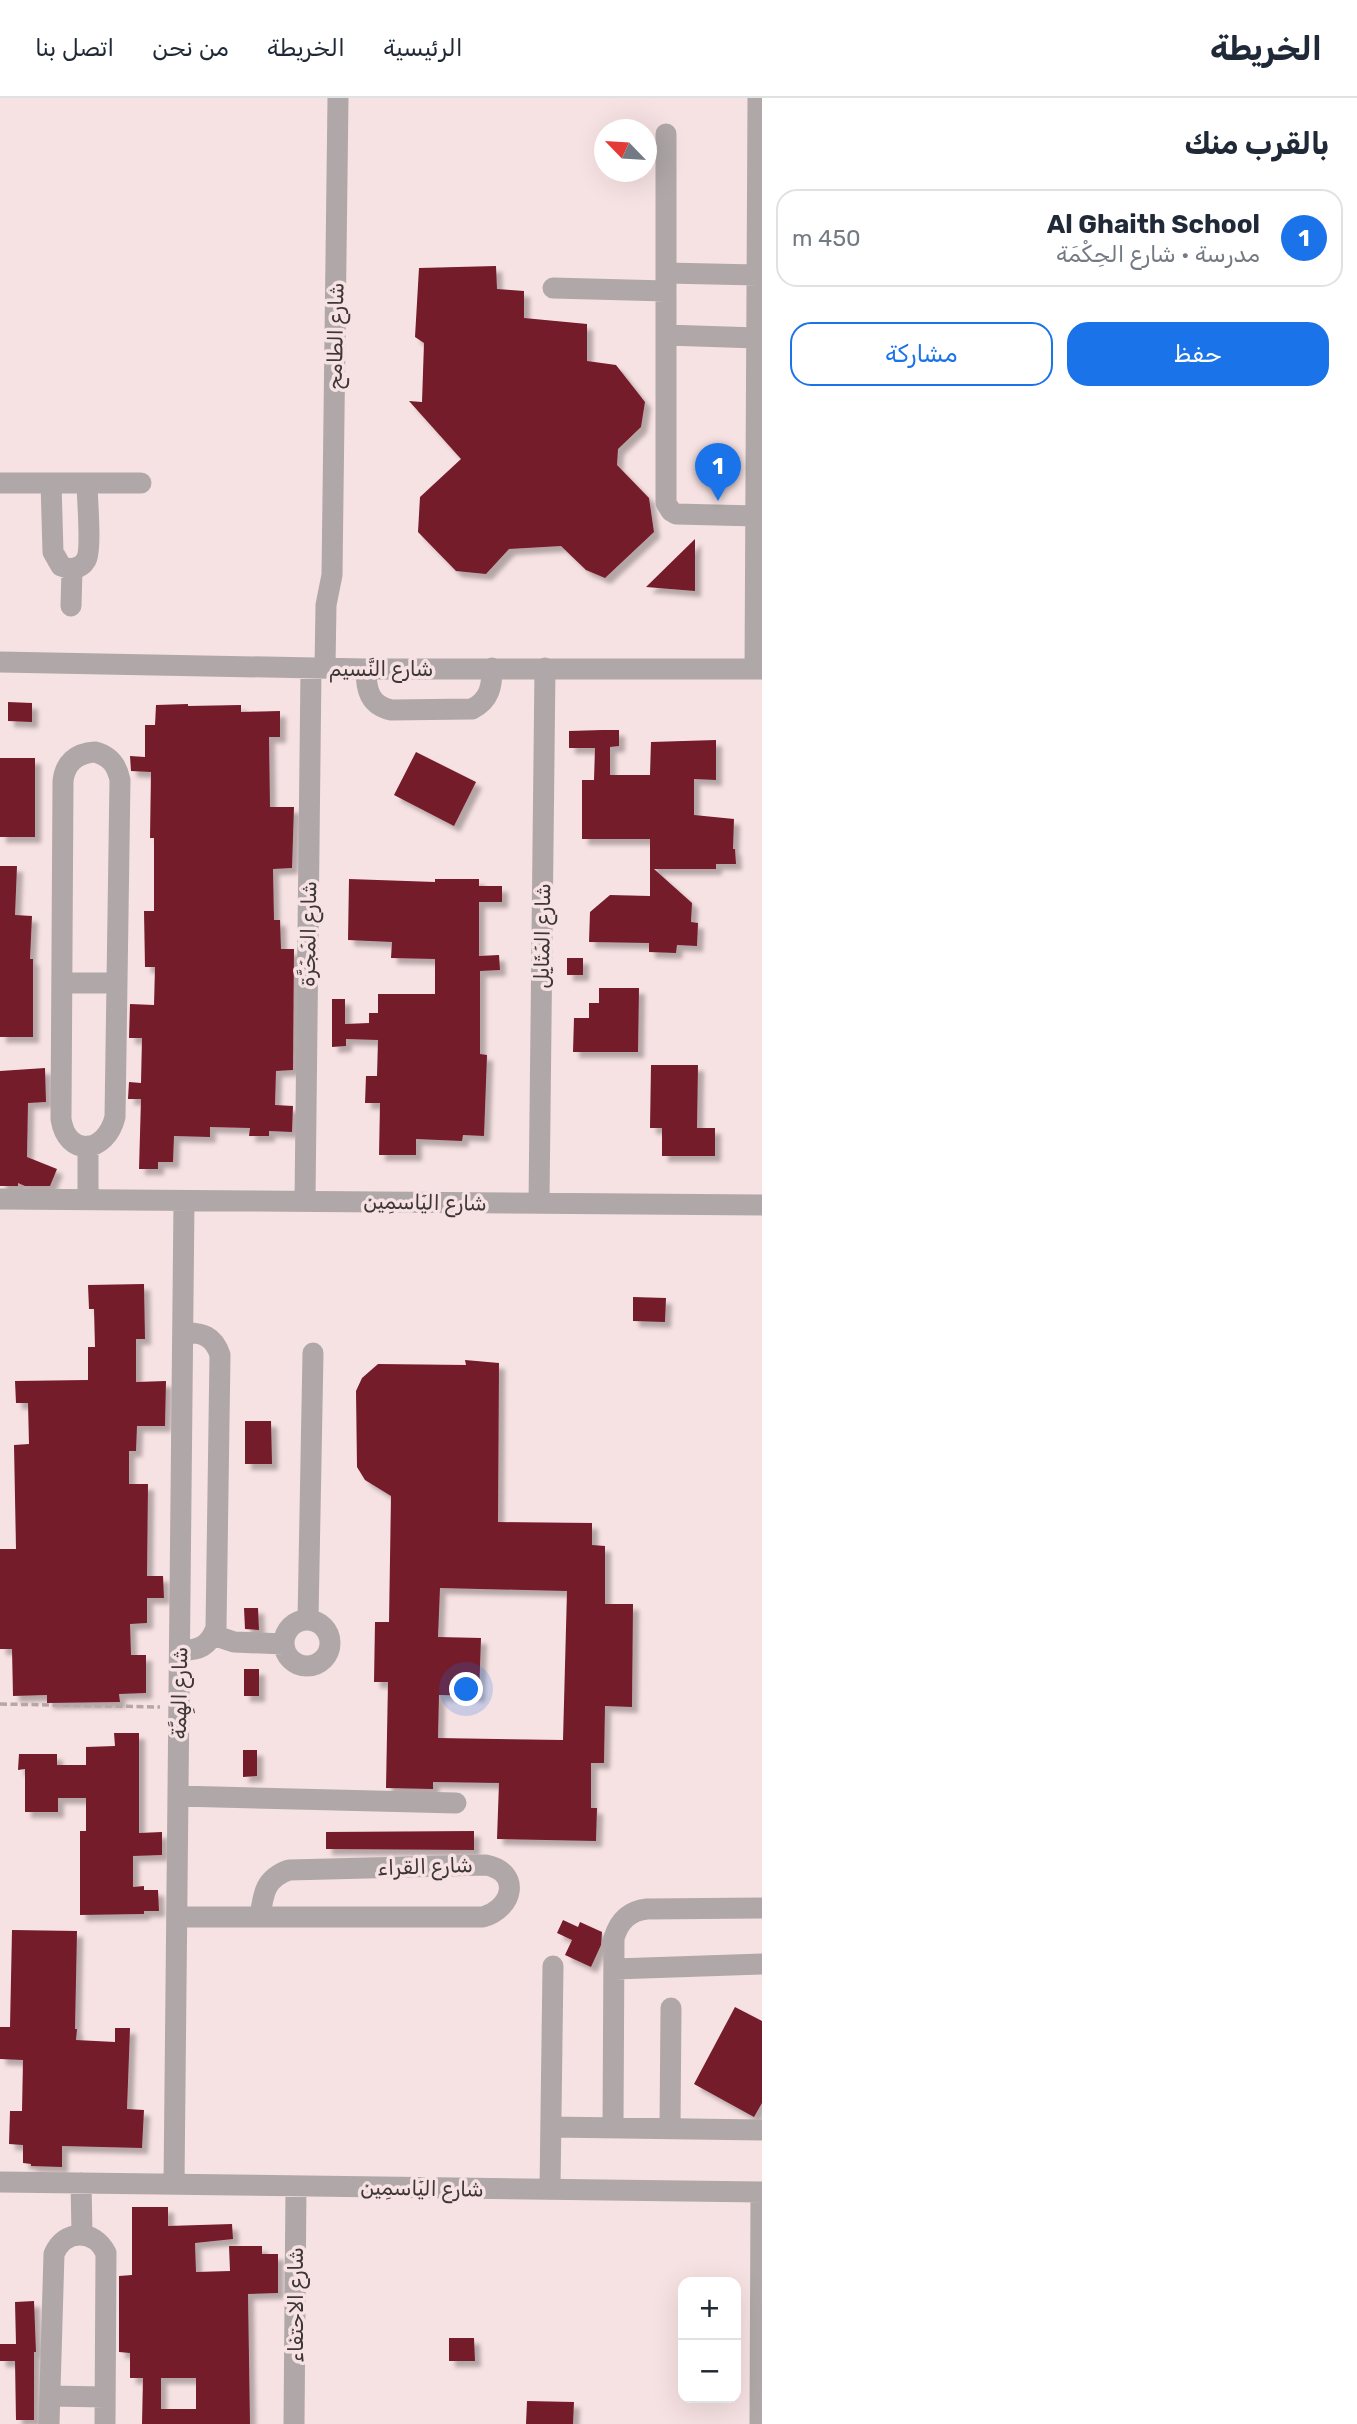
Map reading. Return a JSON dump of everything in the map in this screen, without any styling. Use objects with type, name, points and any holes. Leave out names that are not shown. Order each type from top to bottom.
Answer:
[{"type":"street","name":"شارع الطامح","points":[[324,667],[337,604],[331,575],[338,98]]},
{"type":"street","points":[[758,98],[760,224],[757,275],[755,516],[758,669]]},
{"type":"street","points":[[666,134],[668,508],[676,514],[755,516]]},
{"type":"street","points":[[553,288],[757,275]]},
{"type":"street","points":[[666,335],[757,338]]},
{"type":"street","points":[[0,483],[141,483]]},
{"type":"street","points":[[51,483],[53,552],[61,566],[72,569],[83,564],[88,553],[87,483]]},
{"type":"street","points":[[71,606],[72,569]]},
{"type":"street","name":"شارع النَّسيم","points":[[0,662],[366,669],[758,669]]},
{"type":"street","name":"شارع المَجَرَّة","points":[[304,1200],[324,667]]},
{"type":"street","points":[[366,669],[366,685],[370,697],[379,706],[391,710],[472,709],[481,705],[490,691],[492,668]]},
{"type":"street","name":"شارع المَثَايِل","points":[[538,1203],[545,668]]},
{"type":"street","points":[[87,752],[95,752],[110,759],[120,780],[117,983],[115,1117],[107,1138],[88,1146],[72,1141],[62,1128],[64,773],[73,759],[87,752]]},
{"type":"street","points":[[62,983],[117,983]]},
{"type":"street","points":[[88,1146],[88,1200]]},
{"type":"street","name":"شارع اليَاسمِين","points":[[0,1199],[762,1205]]},
{"type":"street","name":"شارع الهِمَّة","points":[[174,2184],[184,1201]]},
{"type":"street","points":[[180,1650],[199,1649],[213,1635],[217,1620],[220,1355],[213,1340],[207,1335],[183,1333]]},
{"type":"street","points":[[308,1620],[313,1353]]},
{"type":"street","points":[[308,1620],[322,1626],[330,1638],[330,1646],[323,1660],[310,1666],[295,1663],[285,1652],[284,1644],[293,1624],[308,1620]]},
{"type":"street","points":[[213,1635],[234,1642],[284,1644]]},
{"type":"street","points":[[178,1796],[456,1803]]},
{"type":"street","name":"شارع القراء","points":[[177,1917],[260,1917],[483,1917],[501,1909],[510,1888],[499,1869],[486,1865],[289,1870],[273,1878],[267,1885],[260,1917]]},
{"type":"street","points":[[613,2128],[614,1938],[621,1922],[632,1912],[647,1909],[762,1908]]},
{"type":"street","points":[[615,1969],[762,1964]]},
{"type":"street","points":[[551,2189],[553,1966]]},
{"type":"street","points":[[670,2128],[671,2008]]},
{"type":"street","points":[[551,2127],[762,2130]]},
{"type":"street","name":"شارع اليَاسمِين","points":[[0,2182],[761,2192]]},
{"type":"street","points":[[81,2183],[82,2234]]},
{"type":"street","name":"شارع الاحتفاء","points":[[294,2424],[296,2186]]},
{"type":"street","points":[[760,2424],[761,2192]]},
{"type":"street","points":[[50,2424],[54,2254],[57,2247],[68,2237],[82,2234],[97,2240],[106,2253],[105,2424]]},
{"type":"street","points":[[50,2396],[105,2397]]},
{"type":"path","points":[[0,1704],[179,1707]]},
{"type":"building","points":[[496,266],[497,289],[524,291],[524,318],[587,324],[587,361],[616,365],[645,402],[641,427],[618,449],[617,465],[649,498],[654,532],[605,578],[586,570],[561,546],[509,549],[486,574],[456,571],[418,532],[420,497],[461,459],[409,401],[422,402],[424,343],[415,337],[419,268]]},
{"type":"building","points":[[695,539],[695,591],[646,587]]},
{"type":"building","points":[[8,702],[32,703],[32,722],[8,721]]},
{"type":"building","points":[[156,705],[241,705],[241,712],[280,711],[280,737],[269,737],[270,807],[294,807],[292,868],[273,869],[274,920],[280,920],[281,949],[294,949],[293,1070],[276,1071],[275,1105],[293,1106],[292,1132],[269,1131],[269,1136],[249,1136],[250,1128],[210,1127],[210,1137],[174,1136],[173,1162],[158,1162],[158,1169],[139,1169],[141,1099],[128,1099],[129,1082],[141,1083],[142,1038],[129,1038],[130,1004],[154,1005],[155,967],[145,967],[144,911],[154,911],[154,838],[150,838],[151,772],[131,771],[130,756],[145,757],[145,725],[155,725]]},
{"type":"building","points":[[619,730],[619,746],[610,747],[610,775],[650,775],[651,742],[716,740],[716,780],[694,779],[694,815],[734,819],[733,849],[736,864],[716,864],[716,869],[654,869],[692,903],[691,922],[698,923],[697,946],[677,945],[676,953],[649,952],[649,943],[589,942],[590,912],[610,895],[650,896],[650,839],[582,839],[582,780],[594,780],[595,748],[569,748],[569,731]]},
{"type":"building","points":[[416,752],[476,782],[454,826],[394,795]]},
{"type":"building","points":[[0,758],[35,758],[35,837],[0,837]]},
{"type":"building","points":[[0,866],[17,866],[15,915],[32,916],[30,959],[33,959],[33,1037],[0,1037]]},
{"type":"building","points":[[349,879],[435,882],[435,879],[479,879],[479,886],[502,886],[502,902],[479,902],[479,956],[499,955],[500,970],[480,971],[480,1054],[487,1055],[484,1136],[463,1135],[462,1141],[416,1139],[416,1155],[379,1155],[380,1103],[365,1103],[366,1076],[377,1076],[378,1040],[346,1039],[346,1046],[332,1047],[332,999],[345,999],[345,1024],[369,1023],[369,1013],[378,1013],[378,994],[435,994],[435,959],[391,958],[392,942],[348,940]]},
{"type":"building","points":[[567,958],[583,958],[583,975],[567,975]]},
{"type":"building","points":[[599,988],[639,988],[638,1052],[573,1052],[574,1018],[589,1018],[589,1003],[599,1003]]},
{"type":"building","points":[[651,1065],[698,1065],[697,1128],[715,1128],[715,1156],[662,1156],[662,1128],[650,1128]]},
{"type":"building","points":[[45,1068],[46,1102],[28,1103],[27,1157],[57,1169],[50,1186],[25,1186],[18,1183],[18,1186],[0,1186],[0,1071]]},
{"type":"building","points":[[144,1284],[145,1339],[136,1339],[136,1382],[166,1381],[165,1426],[137,1426],[136,1451],[129,1451],[129,1484],[148,1484],[147,1576],[163,1576],[164,1598],[147,1598],[147,1623],[130,1624],[131,1655],[146,1655],[146,1693],[119,1694],[120,1702],[47,1703],[47,1695],[13,1696],[12,1649],[0,1649],[0,1549],[16,1549],[14,1445],[29,1444],[28,1403],[16,1403],[15,1381],[88,1380],[88,1347],[95,1347],[94,1309],[89,1309],[88,1285]]},
{"type":"building","points":[[633,1297],[666,1298],[665,1322],[633,1321]]},
{"type":"building","points":[[465,1360],[499,1363],[498,1522],[592,1523],[592,1545],[605,1546],[605,1604],[633,1604],[632,1707],[605,1706],[604,1763],[591,1763],[591,1808],[597,1808],[596,1841],[497,1839],[499,1783],[433,1782],[433,1789],[386,1788],[388,1682],[374,1682],[375,1622],[389,1622],[391,1496],[365,1480],[357,1467],[356,1391],[362,1378],[378,1364],[466,1365]],"holes":[[[440,1588],[567,1591],[563,1740],[438,1738],[439,1695],[479,1696],[481,1638],[438,1637]]]},
{"type":"building","points":[[245,1421],[271,1421],[272,1464],[245,1464]]},
{"type":"building","points":[[244,1608],[258,1608],[259,1630],[245,1629]]},
{"type":"building","points":[[244,1669],[259,1669],[259,1696],[244,1696]]},
{"type":"building","points":[[114,1733],[139,1733],[139,1833],[162,1832],[162,1855],[133,1856],[133,1887],[144,1886],[144,1890],[158,1890],[159,1911],[144,1911],[144,1914],[80,1915],[80,1831],[86,1831],[86,1798],[58,1798],[58,1812],[25,1812],[25,1769],[18,1770],[19,1754],[57,1754],[57,1765],[86,1765],[86,1747],[115,1746]]},
{"type":"building","points":[[243,1750],[257,1750],[257,1776],[243,1777]]},
{"type":"building","points":[[474,1831],[474,1850],[326,1849],[326,1832]]},
{"type":"building","points":[[563,1920],[578,1927],[580,1922],[602,1932],[601,1945],[591,1967],[565,1955],[572,1940],[557,1933]]},
{"type":"building","points":[[12,1930],[77,1931],[76,2040],[115,2042],[115,2028],[130,2028],[127,2109],[144,2110],[142,2148],[62,2146],[62,2167],[31,2166],[23,2163],[23,2145],[9,2144],[10,2111],[22,2111],[23,2060],[0,2059],[0,2027],[10,2027]]},
{"type":"building","points":[[735,2007],[762,2021],[762,2103],[754,2117],[694,2084]]},
{"type":"building","points":[[132,2207],[168,2207],[168,2226],[232,2224],[233,2239],[195,2243],[196,2272],[230,2271],[229,2246],[262,2246],[262,2254],[278,2254],[278,2293],[248,2294],[250,2424],[142,2424],[143,2378],[130,2378],[130,2353],[119,2352],[119,2276],[132,2275]],"holes":[[[161,2378],[196,2378],[196,2409],[161,2409]]]},
{"type":"building","points":[[34,2301],[34,2420],[16,2420],[15,2361],[0,2361],[0,2344],[16,2344],[15,2302]]},
{"type":"building","points":[[449,2338],[474,2338],[475,2361],[449,2361]]},
{"type":"building","points":[[527,2401],[574,2402],[573,2424],[526,2424]]},
{"type":"place","name":"Al Ghaith School","points":[[718,501]]}]
